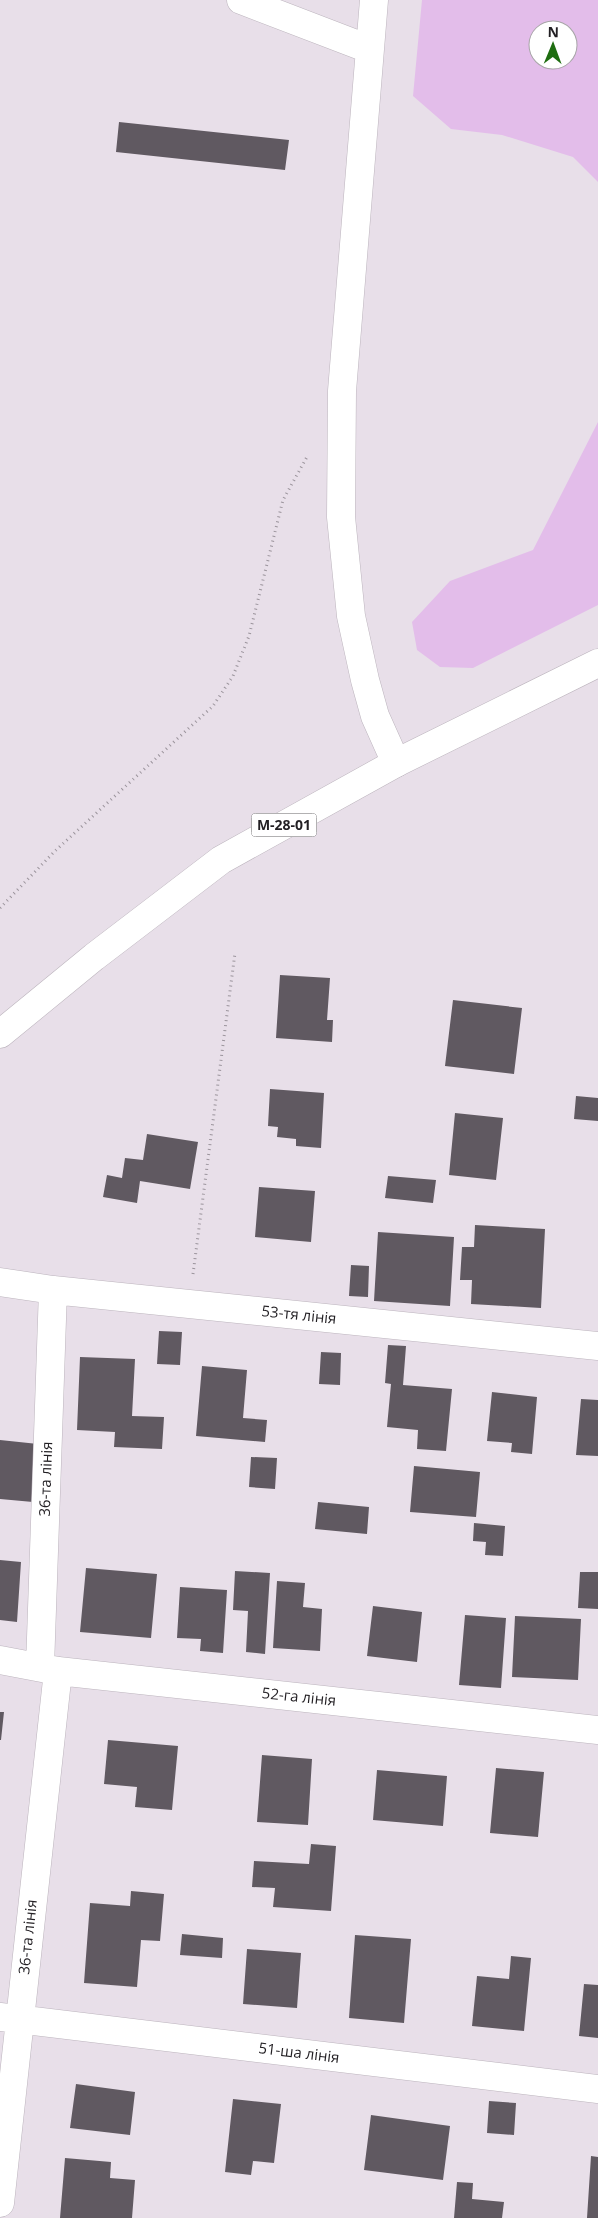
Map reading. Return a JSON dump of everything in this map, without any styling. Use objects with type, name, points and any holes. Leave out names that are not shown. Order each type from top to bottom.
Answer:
[{"type":"main road","points":[[241,0],[369,49]]},
{"type":"main road","points":[[374,0],[342,390],[341,516],[352,616],[365,680],[375,716],[396,763]]},
{"type":"main road","name":"М-28-01","points":[[0,1034],[94,957],[222,860],[396,763],[598,663]]},
{"type":"main road","name":"53-тя лінія","points":[[0,1282],[52,1290],[598,1346]]},
{"type":"main road","name":"36-та лінія","points":[[0,2203],[10,2018],[49,1669],[52,1290]]},
{"type":"main road","name":"52-га лінія","points":[[0,1660],[49,1669],[598,1730]]},
{"type":"main road","name":"51-ша лінія","points":[[10,2018],[598,2089]]},
{"type":"path","points":[[0,908],[55,851],[212,706],[223,691],[233,676],[249,636],[283,500],[310,450]]},
{"type":"path","points":[[189,1304],[235,953]]},
{"type":"shaded area","points":[[422,0],[598,0],[598,182],[573,157],[502,135],[451,129],[413,96]]},
{"type":"shaded area","points":[[598,422],[598,605],[473,668],[440,667],[417,650],[412,622],[450,581],[533,550]]},
{"type":"building","points":[[119,122],[289,140],[285,170],[116,152]]},
{"type":"building","points":[[280,975],[330,978],[327,1020],[333,1020],[332,1042],[276,1038]]},
{"type":"building","points":[[453,1000],[522,1008],[514,1074],[445,1066]]},
{"type":"building","points":[[270,1089],[324,1093],[321,1148],[296,1146],[296,1139],[277,1137],[278,1127],[268,1126]]},
{"type":"building","points":[[576,1096],[598,1098],[598,1121],[574,1119]]},
{"type":"building","points":[[455,1113],[503,1118],[496,1180],[449,1175]]},
{"type":"building","points":[[147,1134],[198,1142],[190,1189],[140,1181],[137,1203],[103,1197],[107,1175],[122,1178],[125,1158],[143,1160]]},
{"type":"building","points":[[388,1176],[436,1180],[433,1203],[385,1198]]},
{"type":"building","points":[[259,1187],[315,1191],[311,1242],[255,1237]]},
{"type":"building","points":[[475,1225],[545,1229],[541,1308],[471,1304],[472,1280],[460,1280],[462,1247],[474,1247]]},
{"type":"building","points":[[378,1232],[454,1237],[450,1306],[374,1301]]},
{"type":"building","points":[[351,1265],[369,1266],[368,1297],[349,1296]]},
{"type":"building","points":[[159,1331],[182,1332],[180,1365],[157,1364]]},
{"type":"building","points":[[388,1345],[406,1346],[403,1385],[452,1389],[446,1451],[417,1449],[418,1430],[387,1427],[391,1384],[385,1383]]},
{"type":"building","points":[[321,1352],[341,1353],[340,1385],[319,1384]]},
{"type":"building","points":[[80,1357],[135,1359],[132,1416],[164,1417],[162,1449],[114,1447],[115,1432],[77,1430]]},
{"type":"building","points":[[202,1366],[247,1370],[243,1418],[267,1420],[265,1442],[196,1436]]},
{"type":"building","points":[[492,1392],[537,1397],[532,1454],[511,1452],[512,1443],[487,1441]]},
{"type":"building","points":[[581,1399],[598,1400],[598,1456],[576,1455]]},
{"type":"building","points":[[0,1440],[38,1444],[33,1502],[0,1499]]},
{"type":"building","points":[[251,1457],[277,1458],[275,1489],[249,1487]]},
{"type":"building","points":[[414,1466],[480,1472],[476,1517],[410,1512]]},
{"type":"building","points":[[318,1502],[369,1507],[367,1534],[315,1529]]},
{"type":"building","points":[[474,1523],[505,1526],[503,1556],[485,1555],[486,1542],[473,1541]]},
{"type":"building","points":[[0,1560],[21,1562],[17,1622],[0,1620]]},
{"type":"building","points":[[86,1568],[157,1574],[151,1638],[80,1632]]},
{"type":"building","points":[[235,1571],[270,1573],[265,1654],[246,1652],[248,1611],[233,1610]]},
{"type":"building","points":[[580,1572],[598,1572],[598,1609],[578,1608]]},
{"type":"building","points":[[277,1581],[305,1583],[303,1607],[322,1609],[320,1651],[273,1648]]},
{"type":"building","points":[[180,1587],[227,1590],[223,1653],[200,1651],[201,1639],[177,1638]]},
{"type":"building","points":[[373,1606],[422,1612],[417,1662],[367,1656]]},
{"type":"building","points":[[465,1615],[506,1618],[501,1688],[459,1685]]},
{"type":"building","points":[[515,1616],[581,1619],[578,1680],[512,1677]]},
{"type":"building","points":[[0,1712],[4,1712],[1,1740],[0,1740]]},
{"type":"building","points":[[108,1740],[178,1746],[172,1810],[135,1807],[137,1787],[104,1784]]},
{"type":"building","points":[[262,1755],[312,1759],[308,1825],[257,1822]]},
{"type":"building","points":[[496,1768],[544,1772],[538,1837],[490,1833]]},
{"type":"building","points":[[377,1770],[447,1776],[443,1826],[373,1820]]},
{"type":"building","points":[[311,1844],[336,1846],[331,1911],[273,1907],[275,1888],[252,1887],[254,1861],[309,1864]]},
{"type":"building","points":[[131,1891],[164,1894],[160,1941],[141,1940],[137,1987],[84,1983],[90,1903],[130,1906]]},
{"type":"building","points":[[182,1934],[223,1938],[222,1958],[180,1955]]},
{"type":"building","points":[[355,1935],[411,1939],[404,2023],[349,2018]]},
{"type":"building","points":[[247,1949],[301,1953],[297,2008],[243,2004]]},
{"type":"building","points":[[511,1956],[531,1958],[524,2031],[472,2026],[477,1976],[509,1979]]},
{"type":"building","points":[[584,1984],[598,1985],[598,2038],[579,2036]]},
{"type":"building","points":[[76,2084],[135,2092],[130,2135],[70,2128]]},
{"type":"building","points":[[233,2099],[281,2104],[274,2163],[253,2161],[251,2175],[225,2172]]},
{"type":"building","points":[[489,2101],[516,2103],[514,2135],[487,2133]]},
{"type":"building","points":[[371,2115],[450,2126],[443,2180],[364,2170]]},
{"type":"building","points":[[591,2156],[598,2157],[598,2218],[587,2218]]},
{"type":"building","points":[[65,2158],[111,2162],[110,2178],[135,2180],[132,2218],[60,2218]]},
{"type":"building","points":[[457,2182],[473,2183],[472,2199],[504,2202],[502,2218],[454,2218]]}]
